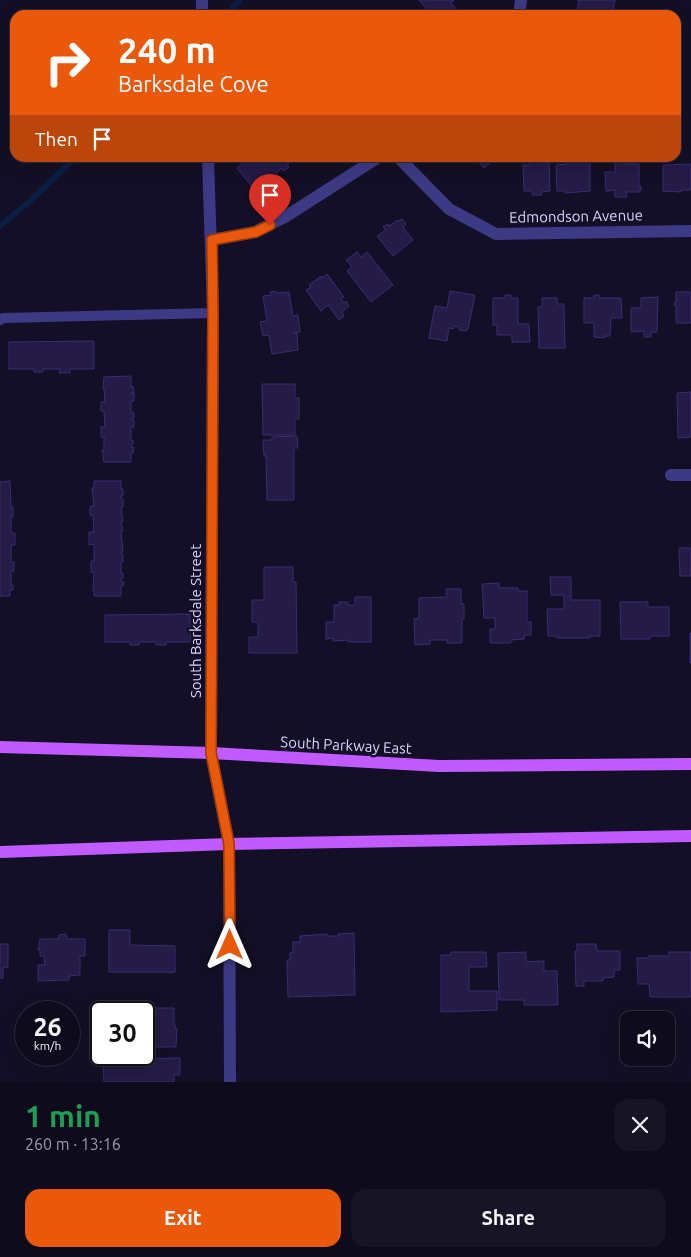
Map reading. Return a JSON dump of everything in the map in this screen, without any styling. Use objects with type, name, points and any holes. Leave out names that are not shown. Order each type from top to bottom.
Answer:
[{"type":"main road","name":"South Parkway East","points":[[0,747],[211,753],[439,766],[691,764]]},
{"type":"main road","points":[[0,852],[229,844],[691,836]]},
{"type":"street","name":"South Barksdale Street","points":[[208,162],[213,313],[211,753],[229,844],[230,1082]]},
{"type":"street","points":[[212,240],[256,232],[285,218],[371,162]]},
{"type":"street","name":"Edmondson Avenue","points":[[403,162],[449,208],[496,234],[691,231]]},
{"type":"street","points":[[671,475],[691,475]]},
{"type":"lane","points":[[0,320],[3,318],[213,313]]},
{"type":"building","points":[[419,0],[454,0],[451,3],[457,10],[428,10]]},
{"type":"building","points":[[577,0],[615,0],[613,10],[577,10],[579,2]]},
{"type":"building","points":[[245,162],[290,162],[287,165],[289,167],[284,171],[282,168],[276,173],[278,176],[257,193],[237,168]]},
{"type":"building","points":[[479,162],[491,162],[484,168]]},
{"type":"building","points":[[530,162],[549,162],[550,191],[542,192],[541,195],[532,195],[532,191],[524,191],[523,165],[530,165]]},
{"type":"building","points":[[567,162],[590,162],[590,191],[565,193],[565,191],[557,191],[556,165],[567,164]]},
{"type":"building","points":[[615,162],[639,164],[640,192],[626,192],[627,197],[615,197],[615,190],[606,191],[605,172],[615,172]]},
{"type":"building","points":[[691,164],[691,190],[681,190],[681,192],[663,191],[663,165]]},
{"type":"building","points":[[402,219],[406,224],[403,227],[413,240],[393,256],[377,236],[386,230],[383,227]]},
{"type":"building","points":[[357,252],[361,257],[367,252],[393,285],[371,302],[347,271],[352,267],[346,260]]},
{"type":"building","points":[[327,274],[344,297],[341,299],[344,303],[346,301],[349,306],[342,312],[344,316],[339,320],[328,305],[321,311],[306,290],[311,287],[309,285]]},
{"type":"building","points":[[275,291],[275,293],[289,292],[293,316],[298,315],[300,332],[294,333],[297,333],[298,350],[272,354],[269,335],[263,336],[260,322],[267,321],[263,296],[271,295],[270,292]]},
{"type":"building","points":[[450,291],[475,295],[468,329],[466,331],[459,330],[459,327],[454,326],[453,329],[449,328],[447,341],[429,338],[435,306],[447,308]]},
{"type":"building","points":[[676,292],[691,292],[691,323],[676,323],[676,305],[674,305],[676,302]]},
{"type":"building","points":[[505,295],[511,295],[511,298],[518,298],[518,324],[529,324],[530,342],[512,342],[512,335],[497,335],[497,325],[493,325],[493,298],[505,298]]},
{"type":"building","points":[[594,295],[599,295],[599,298],[621,298],[622,318],[611,318],[610,336],[604,336],[605,338],[594,337],[594,323],[584,323],[584,298],[594,298]]},
{"type":"building","points":[[658,297],[657,332],[651,332],[651,337],[644,337],[644,331],[631,332],[631,308],[641,308],[641,298]]},
{"type":"building","points":[[542,298],[557,298],[557,304],[564,304],[565,348],[539,348],[538,307],[542,307]]},
{"type":"building","points":[[94,341],[94,369],[70,369],[70,373],[59,373],[60,369],[43,369],[43,372],[34,372],[34,369],[9,369],[9,342]]},
{"type":"building","points":[[131,376],[131,387],[133,386],[134,392],[131,393],[134,393],[134,401],[131,401],[131,412],[134,413],[134,418],[131,418],[134,420],[134,427],[131,427],[131,440],[133,440],[133,444],[131,448],[134,447],[133,453],[131,453],[131,462],[104,462],[102,450],[104,450],[104,437],[101,437],[101,427],[105,427],[104,411],[101,411],[101,402],[105,402],[104,377]]},
{"type":"building","points":[[262,384],[295,384],[295,398],[299,398],[299,419],[295,419],[295,435],[263,435]]},
{"type":"building","points":[[691,392],[691,437],[678,438],[677,393]]},
{"type":"building","points":[[297,436],[298,448],[294,448],[294,500],[267,500],[266,456],[264,456],[263,440],[272,440],[272,437]]},
{"type":"building","points":[[10,481],[11,507],[13,507],[11,533],[15,533],[15,545],[11,545],[11,562],[14,562],[14,571],[11,571],[13,590],[10,590],[10,596],[0,596],[0,482]]},
{"type":"building","points":[[94,481],[121,481],[121,489],[123,489],[123,496],[121,496],[121,499],[123,499],[123,507],[121,507],[123,522],[121,522],[123,531],[121,531],[123,552],[121,552],[123,562],[121,562],[121,573],[123,573],[123,578],[121,582],[124,582],[123,586],[121,586],[121,596],[94,596],[94,572],[91,572],[91,561],[94,561],[94,544],[89,545],[89,532],[94,532],[93,515],[90,515],[90,506],[94,506],[92,488],[94,488]]},
{"type":"building","points":[[679,548],[691,548],[691,576],[680,576]]},
{"type":"building","points":[[264,567],[293,567],[293,582],[296,582],[297,653],[249,653],[249,637],[258,637],[258,622],[252,622],[252,600],[264,600]]},
{"type":"building","points":[[550,577],[571,577],[571,600],[600,600],[600,636],[590,636],[590,638],[557,638],[557,636],[548,636],[547,609],[564,609],[564,595],[551,595]]},
{"type":"building","points":[[499,583],[499,588],[518,588],[518,591],[527,591],[527,622],[531,622],[531,635],[524,635],[524,639],[511,640],[511,643],[490,643],[490,629],[495,629],[495,618],[484,618],[482,584]]},
{"type":"building","points":[[446,589],[461,589],[461,604],[464,604],[462,643],[447,643],[447,640],[430,640],[430,644],[415,645],[414,619],[419,618],[419,598],[447,597]]},
{"type":"building","points":[[355,597],[371,597],[371,642],[333,641],[334,638],[326,639],[326,622],[334,622],[334,605],[339,605],[339,602],[348,602],[348,605],[355,605]]},
{"type":"building","points":[[620,602],[648,602],[648,607],[669,607],[669,636],[650,636],[650,639],[621,639]]},
{"type":"building","points":[[190,614],[191,642],[166,642],[166,645],[156,645],[156,642],[140,642],[139,645],[130,645],[130,642],[105,642],[105,615]]},
{"type":"building","points":[[691,633],[691,663],[690,663]]},
{"type":"building","points":[[109,930],[130,930],[130,945],[175,946],[175,972],[109,972]]},
{"type":"building","points":[[354,933],[355,995],[288,997],[287,960],[290,960],[290,953],[293,952],[293,942],[300,942],[300,936],[327,934],[327,936],[338,936],[338,934]]},
{"type":"building","points":[[66,934],[67,939],[85,939],[85,956],[80,956],[80,975],[69,976],[69,980],[38,981],[38,965],[45,965],[44,956],[40,956],[40,950],[38,950],[40,939],[59,939],[59,935]]},
{"type":"building","points":[[0,944],[8,944],[8,967],[3,968],[3,978],[0,978]]},
{"type":"building","points":[[577,944],[596,944],[597,951],[620,951],[620,970],[614,970],[614,977],[603,978],[603,981],[584,981],[584,986],[576,986],[575,951],[577,951]]},
{"type":"building","points":[[451,952],[486,952],[487,967],[469,967],[469,991],[497,991],[497,1010],[441,1012],[441,955],[451,955]]},
{"type":"building","points":[[526,952],[526,962],[544,961],[544,971],[557,971],[558,1005],[524,1005],[524,1000],[499,1000],[498,953]]},
{"type":"building","points":[[669,952],[691,952],[691,997],[650,997],[649,984],[638,984],[637,958],[669,956]]},
{"type":"building","points":[[155,1008],[174,1008],[174,1022],[177,1029],[176,1047],[155,1047]]},
{"type":"building","points":[[155,1058],[180,1058],[180,1075],[174,1075],[174,1082],[104,1082],[103,1066],[155,1066]]},
{"type":"waterway","points":[[233,7],[240,0]]},
{"type":"waterway","points":[[0,226],[28,203],[71,162]]},
{"type":"route","points":[[230,945],[229,844],[211,753],[212,240],[256,232],[270,225]]}]
